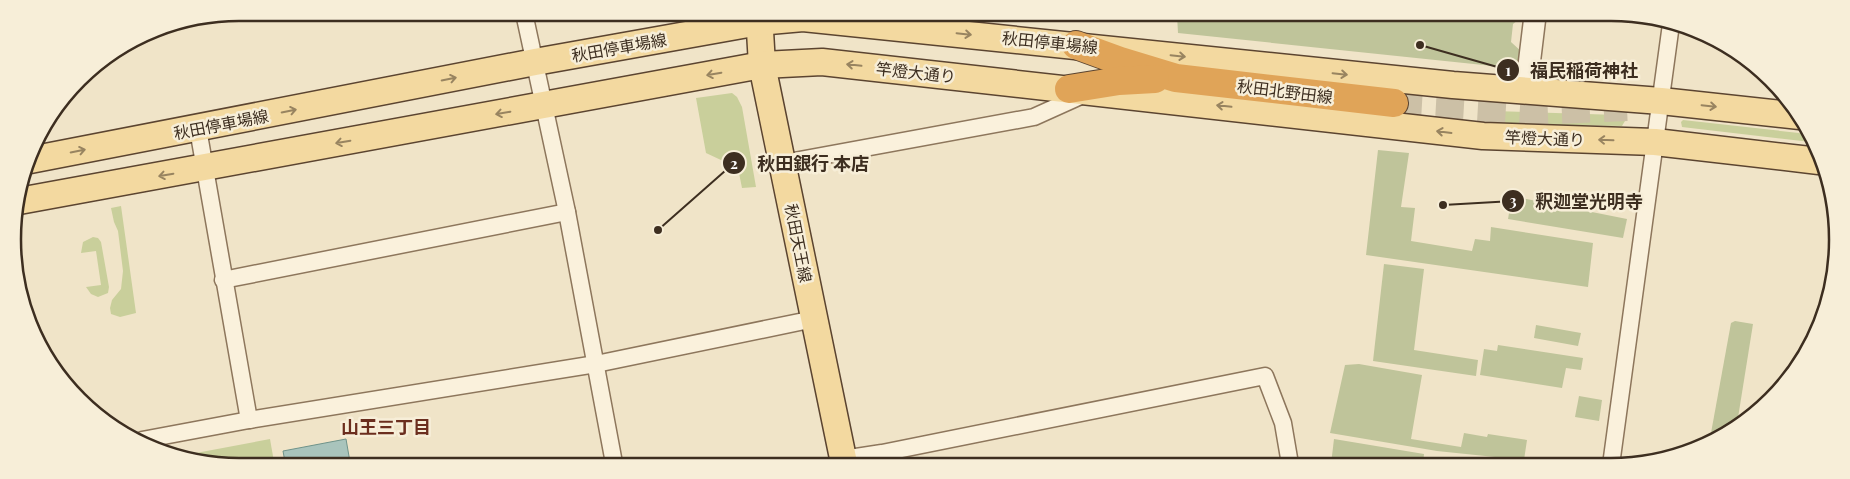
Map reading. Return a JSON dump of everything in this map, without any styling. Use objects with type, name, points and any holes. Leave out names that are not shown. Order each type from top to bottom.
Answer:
[{"type":"highway","points":[[1076,45],[1176,78]]},
{"type":"highway","points":[[1080,90],[1119,81],[1176,78]]},
{"type":"highway","name":"秋田北野田線","points":[[1176,78],[1394,103]]},
{"type":"main road","name":"秋田停車場線","points":[[37,159],[198,129],[744,21]]},
{"type":"main road","name":"秋田天王線","points":[[759,21],[762,65],[842,458]]},
{"type":"main road","name":"秋田停車場線","points":[[833,21],[1452,85],[1526,90]]},
{"type":"main road","name":"竿燈大通り","points":[[762,65],[822,62],[1483,136],[1655,142],[1814,160]]},
{"type":"main road","points":[[25,200],[762,65]]},
{"type":"main road","points":[[1526,90],[1661,101],[1790,115]]},
{"type":"street","points":[[526,21],[567,212],[613,458]]},
{"type":"street","points":[[1526,90],[1534,21]]},
{"type":"street","points":[[1612,458],[1670,30]]},
{"type":"street","points":[[783,163],[1034,117],[1080,90]]},
{"type":"street","points":[[198,129],[249,420]]},
{"type":"street","points":[[223,280],[567,212]]},
{"type":"street","points":[[156,441],[249,420],[596,364],[814,319]]},
{"type":"street","points":[[858,458],[1265,376],[1283,423],[1289,458]]},
{"type":"green space","points":[[1177,21],[1517,21],[1513,24],[1511,42],[1523,53],[1522,59],[1512,68],[1178,33]]},
{"type":"green space","points":[[732,93],[737,97],[742,107],[756,187],[742,188],[738,168],[706,153],[696,98]]},
{"type":"green space","points":[[1494,111],[1618,115],[1625,117],[1625,121],[1622,126],[1492,124]]},
{"type":"green space","points":[[1683,120],[1802,133],[1805,141],[1682,127],[1681,122]]},
{"type":"green space","points":[[1378,150],[1409,153],[1401,207],[1415,208],[1411,241],[1472,251],[1475,239],[1490,241],[1491,227],[1593,243],[1588,287],[1366,255]]},
{"type":"green space","points":[[1512,196],[1627,219],[1623,238],[1508,219]]},
{"type":"green space","points":[[121,206],[136,313],[120,317],[111,314],[110,308],[112,300],[121,289],[123,271],[118,231],[111,208]]},
{"type":"green space","points":[[93,237],[98,238],[101,242],[109,287],[108,293],[98,297],[91,294],[86,287],[101,285],[96,251],[81,253],[83,242]]},
{"type":"green space","points":[[1384,264],[1424,269],[1414,350],[1478,360],[1476,376],[1373,361]]},
{"type":"green space","points":[[1735,321],[1753,324],[1738,416],[1711,433],[1731,323]]},
{"type":"green space","points":[[1536,325],[1581,333],[1578,346],[1534,338]]},
{"type":"green space","points":[[1498,345],[1583,358],[1581,370],[1566,368],[1562,388],[1480,375],[1484,349],[1497,351]]},
{"type":"green space","points":[[1359,364],[1422,375],[1411,439],[1461,447],[1464,433],[1487,437],[1488,434],[1527,440],[1524,458],[1505,458],[1437,451],[1330,433],[1345,365]]},
{"type":"green space","points":[[1579,396],[1602,400],[1599,421],[1575,417]]},
{"type":"green space","points":[[270,439],[273,458],[240,458],[194,453]]},
{"type":"green space","points":[[1334,439],[1424,454],[1424,458],[1332,458]]},
{"type":"water","points":[[346,439],[349,458],[284,458],[283,451]]},
{"type":"tunnel","points":[[1394,103],[1531,111],[1627,107]]},
{"type":"place","name":"福民稲荷神社","points":[[1420,45]]},
{"type":"place","name":"釈迦堂光明寺","points":[[1443,205]]},
{"type":"place","name":"秋田銀行 本店","points":[[658,230]]},
{"type":"district","name":"山王三丁目","points":[[386,427]]}]
